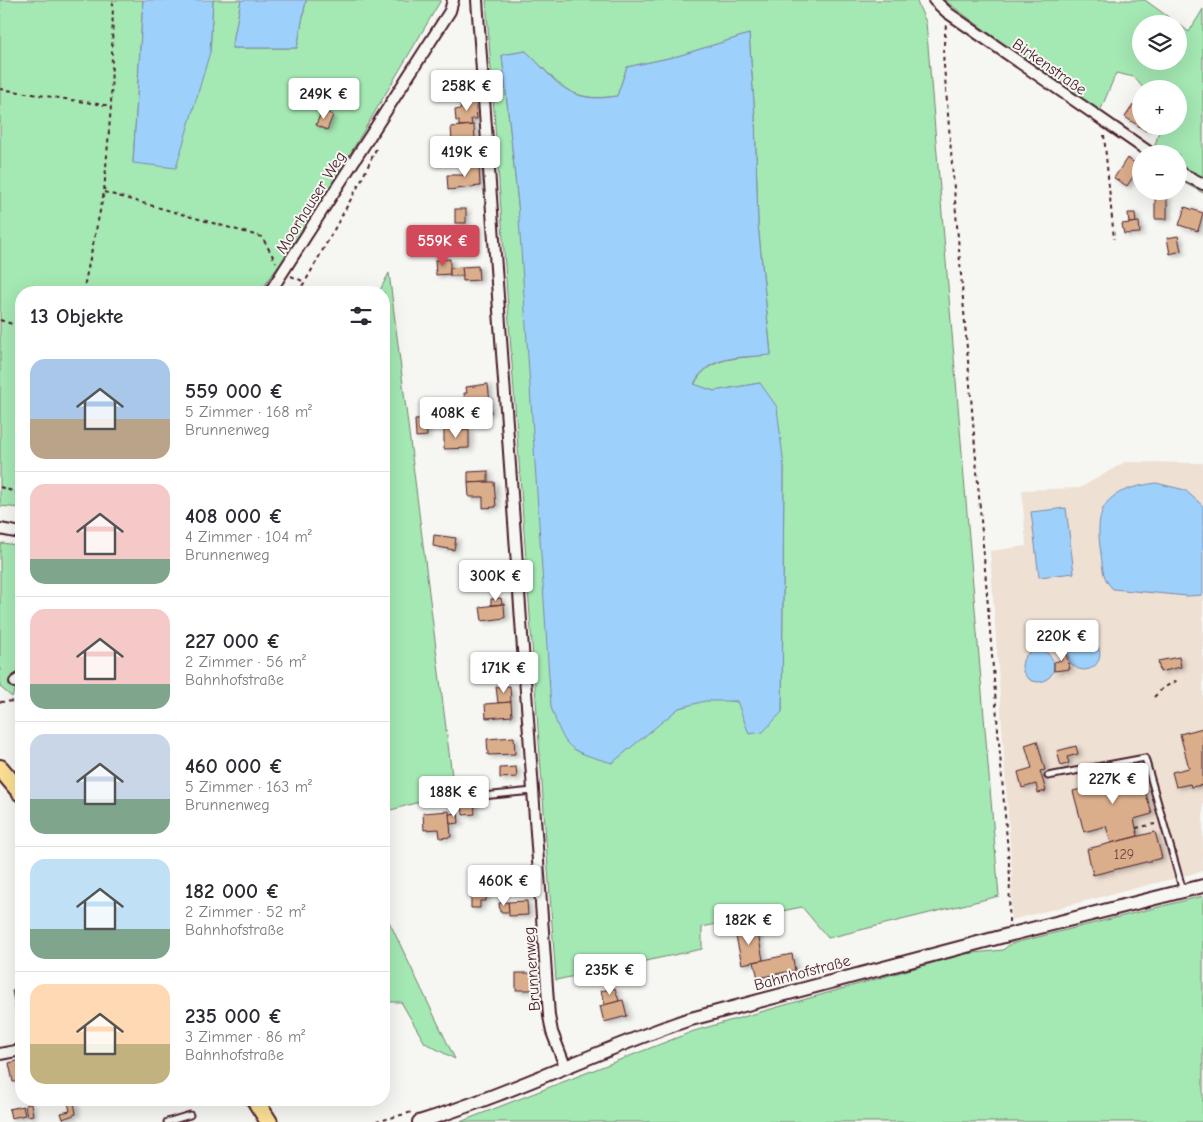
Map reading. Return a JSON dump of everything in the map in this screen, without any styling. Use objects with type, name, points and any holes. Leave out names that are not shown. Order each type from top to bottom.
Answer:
[{"type":"highway","points":[[0,768],[15,786]]},
{"type":"highway","points":[[259,1106],[269,1122]]},
{"type":"street","name":"Moorhauser Weg","points":[[274,286],[450,11],[453,0]]},
{"type":"street","name":"Brunnenweg","points":[[477,0],[548,1016],[564,1066]]},
{"type":"street","name":"Birkenstraße","points":[[934,0],[948,13],[1102,122],[1138,145]]},
{"type":"street","points":[[1187,176],[1203,184]]},
{"type":"street","points":[[0,529],[15,532]]},
{"type":"street","name":"Bahnhofstraße","points":[[419,1122],[454,1111],[564,1066],[687,1020],[1008,935],[1203,886]]},
{"type":"street","points":[[0,1054],[15,1051]]},
{"type":"lane","points":[[1048,776],[1145,758],[1165,821],[1183,891]]},
{"type":"lane","points":[[482,796],[533,791]]},
{"type":"lane","points":[[167,1122],[190,1116]]},
{"type":"path","points":[[84,286],[104,192],[111,106],[113,0]]},
{"type":"path","points":[[948,13],[942,53],[1010,877],[1008,935]]},
{"type":"path","points":[[0,89],[111,106]]},
{"type":"path","points":[[1102,122],[1114,239]]},
{"type":"path","points":[[302,286],[362,181],[378,142]]},
{"type":"path","points":[[104,192],[262,237],[283,273],[305,282]]},
{"type":"path","points":[[0,320],[15,325]]},
{"type":"path","points":[[0,487],[15,491]]},
{"type":"path","points":[[1154,697],[1163,688],[1178,680]]},
{"type":"path","points":[[0,702],[15,701]]},
{"type":"path","points":[[1136,828],[1165,821]]},
{"type":"shaded area","points":[[1125,462],[1203,463],[1203,871],[1011,920],[1012,872],[990,551],[1026,546],[1022,490],[1080,488]]},
{"type":"green space","points":[[0,0],[143,0],[133,162],[210,52],[213,0],[241,0],[232,48],[297,48],[306,0],[441,0],[308,225],[264,286],[15,286],[15,507],[0,506]]},
{"type":"green space","points":[[486,0],[916,0],[926,22],[999,896],[828,938],[802,907],[702,927],[702,949],[556,980]],"holes":[[[749,34],[755,117],[758,224],[771,354],[717,363],[701,375],[694,385],[714,391],[760,383],[784,467],[782,712],[729,701],[702,700],[689,703],[660,721],[612,763],[518,204],[502,55],[526,51],[564,88],[586,97],[600,98],[617,96],[627,67],[678,56]]]},
{"type":"green space","points":[[944,0],[1145,0],[1166,15],[1132,15],[1132,70],[1187,70],[1187,30],[1189,32],[1203,9],[1203,193],[1187,184],[1187,145],[1155,145],[1158,135],[1187,135],[1187,80],[1136,80],[1134,77],[1116,73],[1099,114]]},
{"type":"green space","points":[[389,273],[454,792],[390,810],[390,286],[382,286]]},
{"type":"green space","points":[[0,544],[15,545],[15,691],[12,697],[0,687]]},
{"type":"green space","points":[[1203,896],[1203,1122],[460,1122],[694,1031],[964,954],[1003,950],[1010,944]]},
{"type":"green space","points":[[390,924],[455,1059],[425,1043],[401,1002],[390,1002]]},
{"type":"water","points":[[143,0],[213,0],[210,52],[176,168],[133,163]]},
{"type":"water","points":[[241,0],[306,0],[297,48],[232,48]]},
{"type":"water","points":[[749,34],[755,117],[758,224],[771,355],[727,359],[717,362],[700,374],[694,384],[714,391],[760,383],[777,407],[784,467],[782,712],[763,732],[749,734],[737,701],[705,701],[679,708],[612,763],[586,755],[571,747],[565,741],[551,707],[518,204],[502,55],[526,51],[564,88],[574,94],[600,98],[617,96],[627,67],[678,56]]},
{"type":"water","points":[[1156,483],[1185,490],[1203,506],[1203,595],[1187,596],[1113,589],[1105,577],[1099,537],[1099,523],[1102,511],[1107,502],[1115,495],[1139,486]]},
{"type":"water","points":[[1066,508],[1074,573],[1039,577],[1031,512]]},
{"type":"water","points":[[1084,638],[1096,642],[1100,654],[1096,666],[1084,670],[1072,666],[1068,654],[1072,642]]},
{"type":"water","points":[[1038,650],[1044,651],[1049,655],[1053,660],[1053,672],[1049,677],[1044,681],[1038,682],[1032,681],[1027,677],[1023,672],[1022,666],[1023,660],[1027,655],[1032,651]]},
{"type":"building","points":[[475,97],[477,119],[471,119],[472,125],[459,126],[459,121],[456,121],[455,110],[461,109],[460,99]]},
{"type":"building","points":[[1132,106],[1132,122],[1125,117]]},
{"type":"building","points":[[322,110],[333,115],[327,130],[316,125]]},
{"type":"building","points":[[474,125],[475,139],[452,141],[451,127]]},
{"type":"building","points":[[1127,158],[1132,161],[1132,178],[1127,186],[1114,178]]},
{"type":"building","points":[[463,165],[479,165],[480,186],[448,190],[447,175],[464,175]]},
{"type":"building","points":[[1155,200],[1167,200],[1167,219],[1155,219]]},
{"type":"building","points":[[1185,207],[1203,213],[1198,231],[1179,225]]},
{"type":"building","points":[[455,209],[466,209],[466,223],[455,223]]},
{"type":"building","points":[[1128,213],[1135,213],[1136,223],[1129,223]]},
{"type":"building","points":[[1139,222],[1140,233],[1124,234],[1122,224]]},
{"type":"building","points":[[1178,236],[1181,251],[1170,254],[1167,238]]},
{"type":"building","points":[[450,259],[450,274],[436,275],[435,260]]},
{"type":"building","points":[[478,266],[479,280],[463,281],[462,267]]},
{"type":"building","points":[[462,267],[463,276],[450,276],[450,268]]},
{"type":"building","points":[[488,384],[491,413],[474,415],[473,402],[465,403],[464,393],[467,393],[466,387]]},
{"type":"building","points":[[426,419],[427,436],[416,437],[415,420]]},
{"type":"building","points":[[469,429],[469,448],[444,449],[444,430]]},
{"type":"building","points":[[488,471],[488,482],[468,483],[468,472]]},
{"type":"building","points":[[494,482],[496,507],[483,508],[483,497],[469,497],[468,483]]},
{"type":"building","points":[[434,535],[456,538],[454,550],[433,546]]},
{"type":"building","points":[[501,598],[502,604],[491,605],[491,599]]},
{"type":"building","points":[[504,604],[505,618],[482,621],[480,607]]},
{"type":"building","points":[[1064,647],[1070,669],[1054,671],[1054,662],[1062,660],[1060,648]]},
{"type":"building","points":[[1179,657],[1181,667],[1160,672],[1158,661]]},
{"type":"building","points":[[510,686],[511,702],[498,703],[496,687]]},
{"type":"building","points":[[511,702],[512,716],[486,718],[485,704]]},
{"type":"building","points":[[1203,728],[1203,785],[1191,787],[1190,784],[1176,787],[1172,772],[1189,768],[1180,734]]},
{"type":"building","points":[[514,737],[515,754],[488,755],[487,739]]},
{"type":"building","points":[[1037,741],[1045,770],[1040,771],[1046,791],[1038,793],[1036,784],[1022,788],[1018,772],[1032,768],[1025,745]]},
{"type":"building","points":[[1076,746],[1078,754],[1067,757],[1069,763],[1061,766],[1057,751]]},
{"type":"building","points":[[1112,766],[1116,780],[1140,774],[1152,814],[1134,819],[1138,836],[1111,843],[1106,826],[1084,832],[1073,791],[1098,785],[1094,770]]},
{"type":"building","points":[[516,767],[517,777],[500,778],[500,768]]},
{"type":"building","points":[[474,798],[475,814],[463,815],[462,799]]},
{"type":"building","points":[[449,811],[451,837],[440,838],[439,829],[424,830],[423,813]]},
{"type":"building","points":[[458,813],[459,823],[450,824],[449,814]]},
{"type":"building","points":[[1155,832],[1162,858],[1093,875],[1087,849]]},
{"type":"building","points":[[486,893],[486,901],[480,901],[480,908],[471,908],[471,894]]},
{"type":"building","points":[[527,901],[528,915],[509,916],[508,902]]},
{"type":"building","points":[[508,902],[509,912],[500,912],[499,903]]},
{"type":"building","points":[[757,928],[763,960],[742,964],[735,932]]},
{"type":"building","points":[[792,954],[795,970],[758,978],[754,962]]},
{"type":"building","points":[[516,973],[533,973],[533,990],[516,990]]},
{"type":"building","points":[[615,988],[619,1001],[605,1005],[601,991]]},
{"type":"building","points":[[15,990],[15,1005],[12,991]]},
{"type":"building","points":[[623,1000],[627,1016],[604,1022],[600,1006]]},
{"type":"building","points":[[15,1062],[15,1082],[13,1082],[9,1063]]},
{"type":"building","points":[[23,1106],[25,1115],[11,1118],[9,1109]]},
{"type":"building","points":[[25,1106],[31,1106],[33,1115],[27,1116]]},
{"type":"building","points":[[69,1106],[75,1106],[76,1114],[63,1119],[61,1113],[70,1111]]}]
